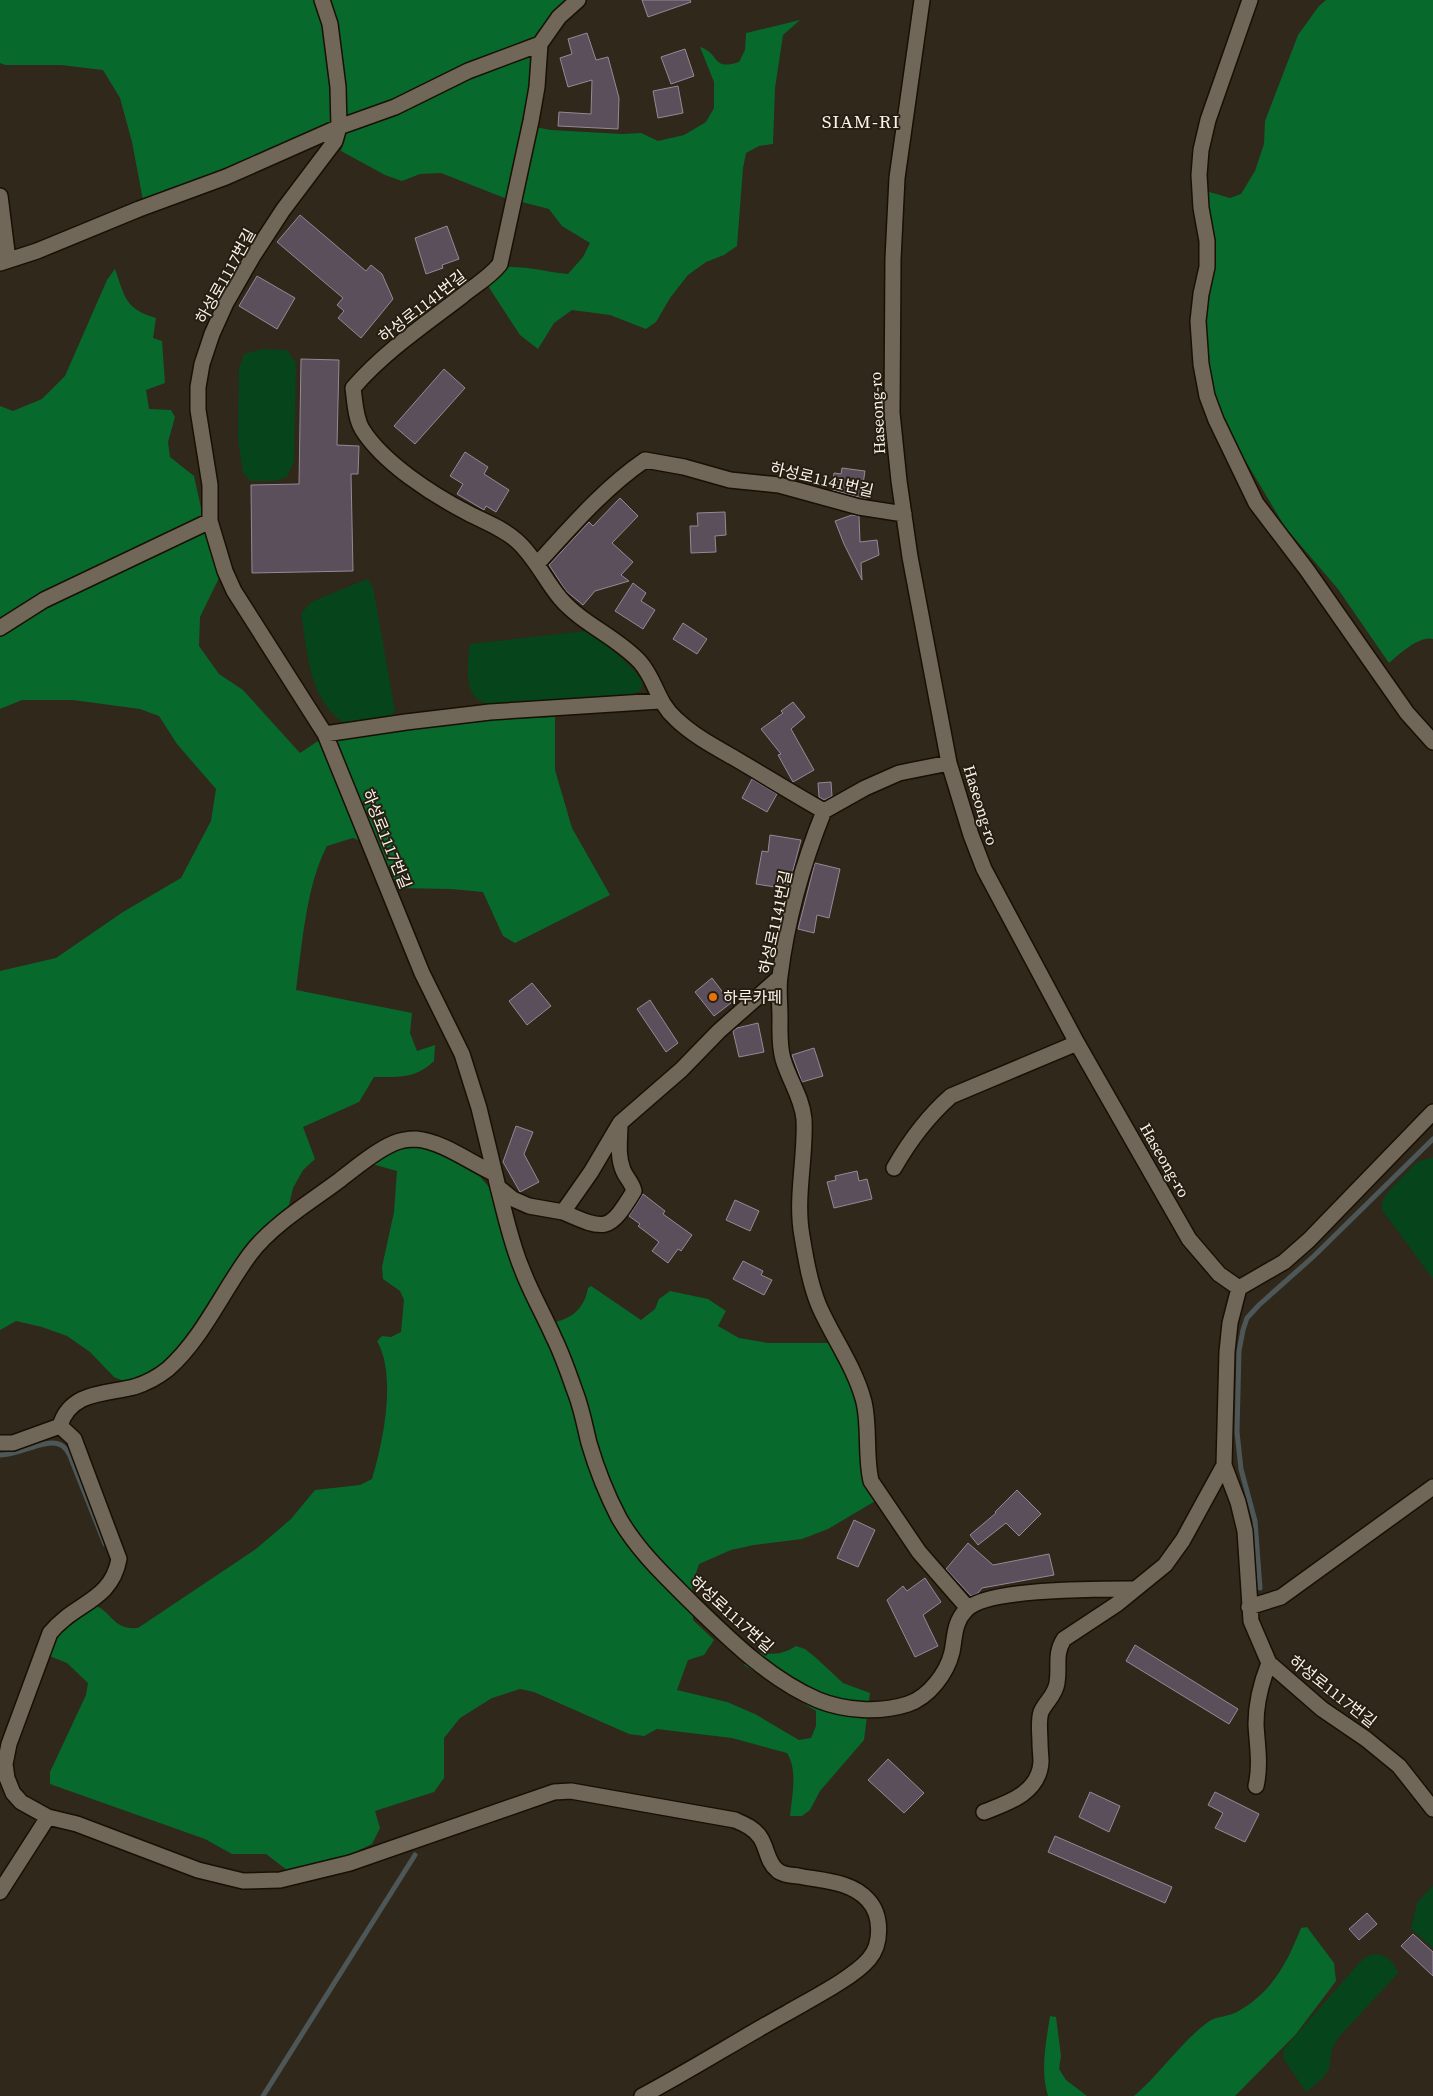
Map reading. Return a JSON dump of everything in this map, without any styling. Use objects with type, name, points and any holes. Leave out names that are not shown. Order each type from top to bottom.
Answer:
[{"type":"street","name":"하성로1117번길","points":[[322,0],[330,24],[338,86],[339,127],[335,141],[283,210],[253,256],[226,304],[212,334],[202,364],[198,387],[198,410],[210,485],[210,521],[225,571],[234,591],[325,734],[425,980],[462,1054],[479,1108],[521,1269],[554,1338],[578,1398],[590,1446],[619,1517],[651,1562],[732,1642],[795,1688],[820,1701],[851,1709],[882,1709],[908,1704],[922,1697],[936,1683],[945,1670],[952,1652],[953,1636],[959,1620],[967,1607]]},
{"type":"street","points":[[0,196],[4,261],[36,251],[139,209],[226,177],[339,127],[395,107],[468,71],[540,44],[559,17],[578,0]]},
{"type":"street","name":"Haseong-ro","points":[[922,0],[898,178],[893,260],[892,412],[904,514],[921,624],[949,763],[984,870],[1077,1044],[1189,1239],[1219,1274],[1239,1288]]},
{"type":"street","points":[[1250,0],[1208,120],[1201,150],[1199,174],[1201,208],[1207,241],[1207,267],[1198,321],[1201,364],[1207,396],[1216,420],[1256,503],[1313,578],[1407,713],[1433,742]]},
{"type":"street","name":"하성로1141번길","points":[[540,44],[537,87],[531,121],[500,264],[491,276],[469,290],[369,369],[353,388],[356,408],[362,428],[378,449],[430,490],[467,513],[508,532],[519,542],[561,599],[575,612],[619,643],[640,662],[651,678],[660,701],[675,718],[700,739],[824,811],[805,864],[780,977],[780,1033],[783,1058],[800,1100],[804,1119],[799,1216],[810,1277],[820,1307],[856,1378],[864,1402],[867,1420],[868,1470],[871,1481],[914,1545],[967,1607]]},
{"type":"street","name":"하성로1141번길","points":[[537,564],[581,516],[628,472],[645,460],[730,480],[779,485],[859,506],[904,514]]},
{"type":"street","points":[[0,628],[44,600],[210,521]]},
{"type":"street","points":[[325,734],[490,712],[660,701]]},
{"type":"street","points":[[824,811],[865,788],[899,774],[949,763]]},
{"type":"street","points":[[563,1212],[591,1172],[620,1123],[681,1070],[719,1030],[780,977]]},
{"type":"street","points":[[894,1168],[918,1130],[935,1110],[951,1096],[1077,1044]]},
{"type":"street","points":[[1239,1288],[1284,1262],[1309,1240],[1433,1112]]},
{"type":"street","points":[[60,1426],[62,1418],[75,1403],[90,1396],[142,1384],[166,1371],[186,1350],[247,1259],[265,1237],[360,1164],[393,1143],[411,1140],[432,1142],[497,1180],[513,1199],[529,1206],[563,1212],[591,1225],[601,1226],[613,1222],[634,1191],[632,1183],[624,1172],[619,1156],[620,1123]]},
{"type":"street","name":"하성로1117번길","points":[[1239,1288],[1230,1324],[1224,1465],[1238,1502],[1244,1531],[1251,1621],[1269,1663],[1322,1709],[1366,1739],[1399,1766],[1433,1809]]},
{"type":"street","points":[[0,1443],[13,1443],[60,1426]]},
{"type":"street","points":[[60,1426],[74,1439],[119,1559],[117,1572],[111,1583],[97,1596],[61,1620],[50,1633],[9,1744],[6,1778],[12,1793],[21,1802],[48,1816],[77,1824],[207,1873],[243,1881],[262,1882],[280,1880],[350,1863],[554,1792],[571,1791],[735,1820],[749,1826],[760,1836],[770,1862],[777,1870],[786,1874],[846,1885],[859,1890],[870,1902],[880,1934],[878,1947],[869,1960],[839,1982],[688,2072],[642,2096]]},
{"type":"street","name":"하성로1117번길","points":[[984,1812],[1015,1800],[1027,1792],[1036,1777],[1041,1764],[1039,1726],[1041,1713],[1056,1692],[1058,1679],[1057,1657],[1059,1647],[1064,1638],[1117,1604],[1165,1565],[1183,1540],[1224,1465]]},
{"type":"street","points":[[1249,1607],[1268,1603],[1281,1597],[1433,1487]]},
{"type":"street","points":[[967,1607],[986,1600],[1018,1593],[1134,1589]]},
{"type":"street","points":[[1256,1786],[1260,1771],[1256,1724],[1259,1689],[1269,1663]]},
{"type":"street","points":[[0,1892],[48,1816]]},
{"type":"green space","points":[[0,0],[565,0],[558,6],[537,38],[523,125],[551,130],[622,134],[641,133],[658,141],[684,135],[706,122],[714,108],[714,82],[700,47],[707,50],[720,63],[730,64],[739,62],[745,50],[746,33],[800,20],[783,35],[775,88],[773,144],[759,146],[746,153],[743,168],[737,246],[724,255],[706,262],[688,275],[670,298],[656,322],[646,329],[610,315],[572,310],[554,323],[538,349],[520,335],[488,286],[507,267],[530,268],[568,274],[583,257],[590,243],[562,226],[549,209],[502,197],[441,173],[420,174],[402,181],[385,175],[341,151],[345,138],[328,127],[194,182],[143,200],[132,142],[120,98],[103,70],[61,65],[5,65],[0,63]]},
{"type":"green space","points":[[1326,0],[1433,0],[1433,639],[1416,642],[1389,663],[1338,589],[1285,527],[1233,440],[1219,412],[1203,360],[1206,191],[1230,198],[1241,194],[1255,171],[1264,144],[1265,121],[1298,35],[1319,6]]},
{"type":"green space","points":[[115,269],[124,294],[132,306],[156,318],[153,338],[162,341],[165,383],[146,390],[149,409],[171,410],[175,417],[168,442],[170,457],[194,476],[208,540],[219,578],[200,617],[199,646],[219,674],[243,690],[300,753],[318,741],[459,721],[555,717],[555,770],[572,828],[610,895],[515,943],[503,936],[483,892],[451,889],[395,888],[377,847],[353,838],[327,846],[314,879],[310,897],[296,990],[412,1013],[410,1033],[417,1051],[435,1045],[434,1061],[420,1071],[406,1076],[374,1077],[359,1102],[303,1127],[315,1159],[303,1170],[293,1188],[288,1209],[241,1255],[179,1350],[160,1368],[142,1378],[126,1382],[114,1377],[90,1352],[67,1336],[42,1327],[16,1321],[0,1330],[0,971],[56,958],[123,912],[181,878],[211,821],[216,789],[177,744],[159,716],[140,709],[73,700],[22,700],[0,709],[0,406],[13,411],[42,399],[65,376],[107,280]]},
{"type":"green space","points":[[262,349],[287,350],[296,363],[294,461],[287,477],[274,481],[251,481],[243,473],[238,440],[239,369],[244,354]]},
{"type":"green space","points":[[367,579],[373,587],[395,711],[389,718],[344,723],[332,713],[316,688],[308,659],[301,614],[311,602]]},
{"type":"green space","points":[[586,631],[631,667],[643,682],[640,691],[629,696],[486,704],[476,698],[472,692],[468,680],[470,644]]},
{"type":"green space","points":[[403,1146],[428,1146],[478,1174],[492,1191],[542,1325],[565,1319],[572,1315],[582,1305],[588,1288],[591,1286],[641,1320],[655,1309],[659,1299],[670,1291],[708,1299],[726,1311],[718,1326],[739,1338],[768,1343],[830,1343],[852,1387],[858,1404],[877,1500],[828,1529],[802,1539],[731,1550],[699,1564],[692,1585],[693,1620],[714,1640],[704,1655],[688,1660],[677,1690],[727,1702],[755,1714],[799,1740],[811,1738],[816,1726],[816,1711],[744,1665],[751,1651],[774,1654],[785,1652],[796,1646],[805,1649],[843,1683],[870,1693],[864,1740],[820,1791],[810,1810],[802,1816],[790,1816],[793,1775],[787,1753],[732,1738],[657,1729],[644,1736],[629,1734],[534,1692],[520,1689],[492,1698],[460,1718],[444,1738],[444,1778],[434,1792],[375,1811],[380,1828],[372,1844],[351,1854],[287,1870],[266,1854],[232,1854],[205,1839],[50,1784],[50,1772],[86,1695],[88,1683],[67,1663],[47,1655],[66,1625],[96,1606],[118,1624],[130,1628],[138,1628],[256,1549],[291,1519],[315,1490],[360,1485],[372,1479],[384,1428],[387,1390],[383,1355],[377,1341],[382,1336],[391,1337],[401,1332],[404,1300],[400,1291],[383,1279],[382,1267],[394,1212],[397,1171],[372,1164],[392,1150]]},
{"type":"green space","points":[[1433,1157],[1433,1279],[1382,1210],[1382,1202],[1387,1193],[1417,1162]]},
{"type":"green space","points":[[1433,1885],[1433,1948],[1411,1929],[1417,1903]]},
{"type":"green space","points":[[1307,1927],[1334,1963],[1336,1981],[1296,2034],[1235,2096],[1134,2096],[1208,2022],[1237,2012],[1260,1996],[1283,1966],[1301,1928]]},
{"type":"green space","points":[[1376,1954],[1390,1960],[1398,1973],[1338,2038],[1332,2049],[1329,2069],[1323,2078],[1306,2092],[1283,2058],[1284,2049],[1360,1962],[1367,1956]]},
{"type":"green space","points":[[1050,2016],[1056,2017],[1061,2056],[1059,2069],[1066,2080],[1087,2096],[1048,2096],[1044,2066]]},
{"type":"building","points":[[642,0],[690,0],[691,2],[648,17]]},
{"type":"building","points":[[587,33],[596,60],[608,57],[619,98],[618,129],[558,126],[559,112],[591,114],[592,80],[568,87],[560,58],[572,54],[568,39]]},
{"type":"building","points":[[685,49],[694,76],[671,84],[661,57]]},
{"type":"building","points":[[678,86],[683,113],[658,118],[653,91]]},
{"type":"building","points":[[300,215],[366,271],[371,265],[382,274],[393,299],[361,338],[338,318],[344,311],[337,305],[343,298],[277,242]]},
{"type":"building","points":[[447,226],[459,259],[442,265],[443,268],[426,274],[415,238]]},
{"type":"building","points":[[257,276],[295,298],[277,329],[239,306]]},
{"type":"building","points":[[301,359],[339,360],[337,445],[359,446],[358,474],[351,474],[353,571],[252,573],[251,485],[299,484]]},
{"type":"building","points":[[444,369],[465,388],[415,444],[394,426]]},
{"type":"building","points":[[465,452],[488,467],[484,474],[509,490],[496,512],[486,506],[484,510],[457,494],[463,484],[450,476]]},
{"type":"building","points":[[842,468],[865,471],[863,484],[869,484],[867,499],[832,490],[834,473],[841,474]]},
{"type":"building","points":[[620,498],[638,516],[612,543],[633,562],[621,575],[629,581],[595,591],[583,605],[566,591],[549,565],[589,522],[593,526]]},
{"type":"building","points":[[725,512],[726,535],[715,536],[716,552],[691,553],[690,526],[698,526],[697,513]]},
{"type":"building","points":[[852,515],[859,516],[860,542],[877,540],[879,555],[861,563],[862,580],[835,521]]},
{"type":"building","points":[[633,583],[646,593],[641,601],[655,610],[643,629],[615,611]]},
{"type":"building","points":[[683,623],[707,639],[697,654],[673,639]]},
{"type":"building","points":[[793,702],[805,717],[791,729],[814,770],[793,782],[778,755],[781,754],[761,729],[783,713],[781,711]]},
{"type":"building","points":[[752,779],[777,794],[767,812],[742,798]]},
{"type":"building","points":[[831,782],[832,796],[824,800],[819,797],[818,783]]},
{"type":"building","points":[[770,835],[801,840],[788,889],[756,884],[762,851],[768,852]]},
{"type":"building","points":[[815,863],[840,869],[829,918],[817,915],[814,933],[798,929]]},
{"type":"building","name":"하루카페","points":[[712,978],[731,1003],[714,1016],[695,992]]},
{"type":"building","points":[[532,983],[551,1006],[527,1025],[509,1001]]},
{"type":"building","points":[[650,1000],[678,1043],[666,1052],[637,1009]]},
{"type":"building","points":[[758,1023],[764,1052],[739,1057],[733,1031],[737,1028]]},
{"type":"building","points":[[814,1048],[823,1076],[802,1082],[792,1055]]},
{"type":"building","points":[[516,1126],[533,1132],[524,1154],[539,1182],[520,1192],[503,1162]]},
{"type":"building","points":[[857,1171],[859,1181],[867,1179],[872,1199],[834,1208],[827,1182],[836,1180],[835,1176]]},
{"type":"building","points":[[643,1194],[665,1211],[663,1214],[692,1235],[681,1251],[678,1249],[668,1263],[652,1251],[659,1242],[638,1226],[640,1224],[629,1216]]},
{"type":"building","points":[[735,1200],[759,1211],[750,1231],[726,1220]]},
{"type":"building","points":[[743,1261],[763,1271],[761,1275],[772,1280],[764,1295],[733,1279]]},
{"type":"building","points":[[1017,1490],[1041,1514],[1019,1536],[1006,1523],[978,1545],[970,1535],[996,1513]]},
{"type":"building","points":[[854,1520],[875,1530],[858,1567],[837,1558]]},
{"type":"building","points":[[968,1543],[993,1565],[1049,1554],[1054,1575],[982,1588],[978,1593],[971,1596],[946,1569]]},
{"type":"building","points":[[925,1578],[941,1602],[923,1615],[938,1646],[915,1657],[887,1600],[903,1586],[907,1591]]},
{"type":"building","points":[[1135,1645],[1238,1709],[1229,1724],[1126,1661]]},
{"type":"building","points":[[888,1759],[924,1793],[904,1813],[868,1780]]},
{"type":"building","points":[[1090,1792],[1120,1806],[1109,1832],[1079,1817]]},
{"type":"building","points":[[1215,1792],[1259,1814],[1245,1842],[1215,1828],[1223,1813],[1208,1805]]},
{"type":"building","points":[[1055,1836],[1172,1887],[1165,1903],[1048,1852]]},
{"type":"building","points":[[1367,1913],[1377,1924],[1359,1940],[1349,1929]]},
{"type":"building","points":[[1413,1934],[1433,1952],[1433,1976],[1401,1946]]},
{"type":"waterway","points":[[1260,1588],[1255,1521],[1241,1469],[1237,1432],[1239,1351],[1247,1318],[1314,1256],[1433,1139]]},
{"type":"waterway","points":[[0,1455],[7,1455],[48,1443],[63,1446],[70,1456],[105,1544]]},
{"type":"waterway","points":[[263,2096],[415,1855]]},
{"type":"place","name":"하루카페","points":[[713,997]]},
{"type":"district","name":"SIAM-RI","points":[[861,121]]}]
